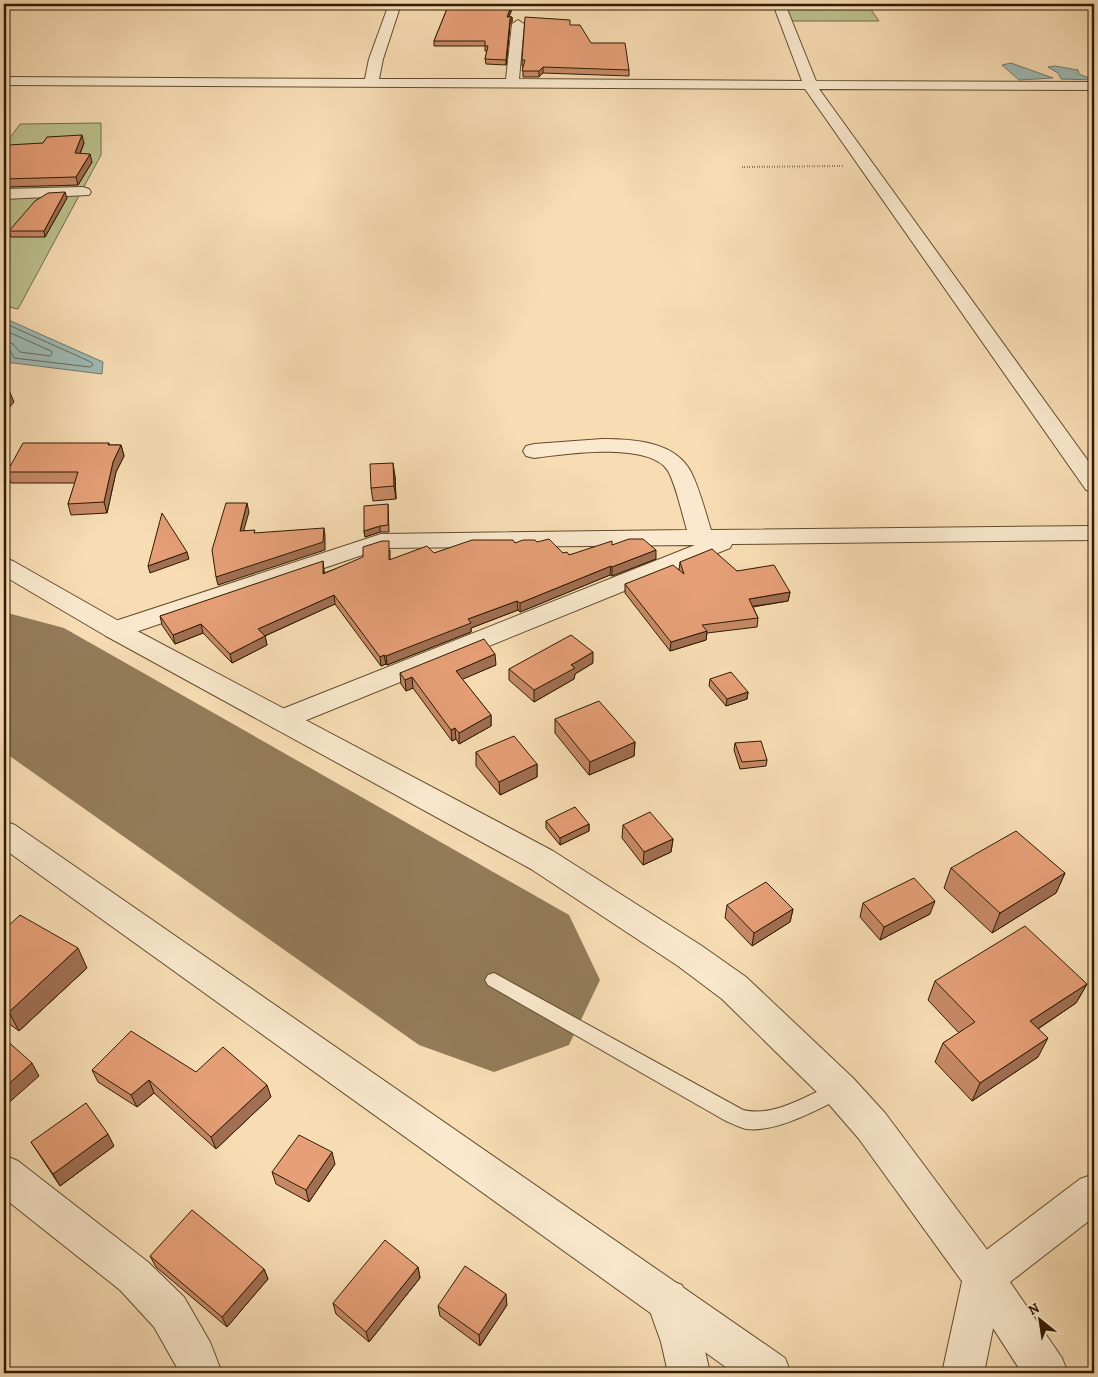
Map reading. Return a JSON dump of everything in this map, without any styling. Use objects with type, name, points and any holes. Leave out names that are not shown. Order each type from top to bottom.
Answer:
[{"type":"street","points":[[372,83],[376,59],[394,4]]},
{"type":"street","points":[[779,4],[813,91],[1094,485]]},
{"type":"street","points":[[512,83],[518,24]]},
{"type":"street","points":[[4,81],[1094,86]]},
{"type":"street","points":[[4,194],[83,192]]},
{"type":"street","points":[[534,451],[606,444],[639,448],[662,455],[674,463],[680,472],[702,538]]},
{"type":"street","points":[[115,630],[381,542],[1094,533]]},
{"type":"street","points":[[282,720],[734,538]]},
{"type":"street","points":[[4,566],[115,630],[542,860],[690,956],[734,988],[840,1090],[872,1126],[983,1277],[1047,1373]]},
{"type":"street","points":[[4,833],[770,1373]]},
{"type":"street","points":[[4,1174],[134,1276],[169,1312],[195,1357],[201,1373]]},
{"type":"street","points":[[963,1373],[983,1277],[1094,1193]]},
{"type":"street","points":[[667,1300],[682,1342],[689,1373]]},
{"type":"lane","points":[[494,980],[731,1114],[748,1120],[769,1118],[794,1110],[840,1090]]},
{"type":"path","points":[[742,166],[866,166]]},
{"type":"green space","points":[[782,4],[867,4],[879,21],[789,21]]},
{"type":"green space","points":[[101,123],[101,155],[18,309],[4,306],[4,146],[20,124]]},
{"type":"water","points":[[1011,63],[1053,78],[1019,80],[1002,65]]},
{"type":"water","points":[[1055,66],[1078,70],[1079,74],[1094,80],[1061,79],[1058,73],[1048,67]]},
{"type":"water","points":[[4,318],[103,362],[102,374],[5,362],[7,353],[4,353]]},
{"type":"building","points":[[449,4],[512,4],[507,17],[512,17],[510,19],[506,60],[485,59],[488,46],[485,46],[485,41],[434,41]]},
{"type":"building","points":[[525,17],[570,20],[570,25],[580,25],[591,43],[625,43],[629,70],[543,67],[539,71],[522,71],[525,60],[522,60]]},
{"type":"building","points":[[82,135],[75,153],[90,154],[76,177],[4,179],[4,152],[8,145],[43,143],[47,137]]},
{"type":"building","points":[[65,192],[44,231],[9,231],[35,201],[48,193]]},
{"type":"building","points":[[4,389],[9,390],[4,396]]},
{"type":"building","points":[[23,443],[109,443],[108,445],[121,445],[113,462],[104,502],[68,504],[78,472],[7,472]]},
{"type":"building","points":[[393,463],[394,486],[371,488],[370,464]]},
{"type":"building","points":[[226,503],[247,503],[240,531],[255,530],[254,533],[324,528],[323,542],[216,577],[212,550]]},
{"type":"building","points":[[388,504],[388,525],[364,531],[364,506]]},
{"type":"building","points":[[162,513],[187,552],[148,566]]},
{"type":"building","points":[[549,539],[563,553],[567,552],[569,555],[612,541],[612,545],[629,539],[643,539],[656,550],[520,603],[517,601],[468,619],[471,623],[380,657],[334,595],[258,629],[265,636],[230,654],[201,624],[173,635],[160,616],[323,561],[323,574],[363,557],[363,547],[382,541],[389,541],[389,560],[427,546],[434,553],[472,540],[513,540],[515,543],[523,540],[535,540],[537,542]]},
{"type":"building","points":[[712,549],[737,571],[774,565],[790,592],[749,599],[758,618],[702,625],[707,631],[671,642],[625,584],[673,565],[684,574],[680,562]]},
{"type":"building","points":[[571,635],[593,652],[571,665],[575,668],[534,690],[509,669]]},
{"type":"building","points":[[484,639],[495,654],[456,671],[491,715],[459,733],[455,728],[451,730],[412,677],[405,680],[400,673]]},
{"type":"building","points":[[731,672],[748,692],[727,699],[710,679]]},
{"type":"building","points":[[599,701],[635,742],[590,762],[555,719]]},
{"type":"building","points":[[514,736],[537,764],[499,782],[476,752]]},
{"type":"building","points":[[761,741],[767,760],[742,762],[735,743]]},
{"type":"building","points":[[575,807],[589,824],[560,838],[546,821]]},
{"type":"building","points":[[650,812],[673,839],[644,852],[623,825]]},
{"type":"building","points":[[1016,831],[1065,873],[1000,913],[951,868]]},
{"type":"building","points":[[914,878],[935,901],[884,927],[863,903]]},
{"type":"building","points":[[766,882],[793,909],[754,933],[727,905]]},
{"type":"building","points":[[20,915],[78,948],[9,1012],[4,1008],[4,930]]},
{"type":"building","points":[[1025,926],[1087,984],[1030,1021],[1048,1038],[980,1083],[943,1043],[975,1022],[935,981]]},
{"type":"building","points":[[131,1031],[196,1072],[223,1047],[267,1085],[211,1137],[149,1080],[131,1095],[92,1070]]},
{"type":"building","points":[[4,1038],[32,1063],[4,1088]]},
{"type":"building","points":[[86,1103],[108,1134],[53,1174],[31,1142]]},
{"type":"building","points":[[299,1135],[332,1152],[306,1190],[272,1172]]},
{"type":"building","points":[[192,1210],[264,1269],[222,1317],[150,1256]]},
{"type":"building","points":[[385,1240],[418,1267],[366,1332],[333,1303]]},
{"type":"building","points":[[465,1266],[506,1294],[479,1335],[438,1306]]},
{"type":"building","points":[[101,1372],[100,1373],[50,1373]]},
{"type":"runway","points":[[4,669],[494,980]]}]
